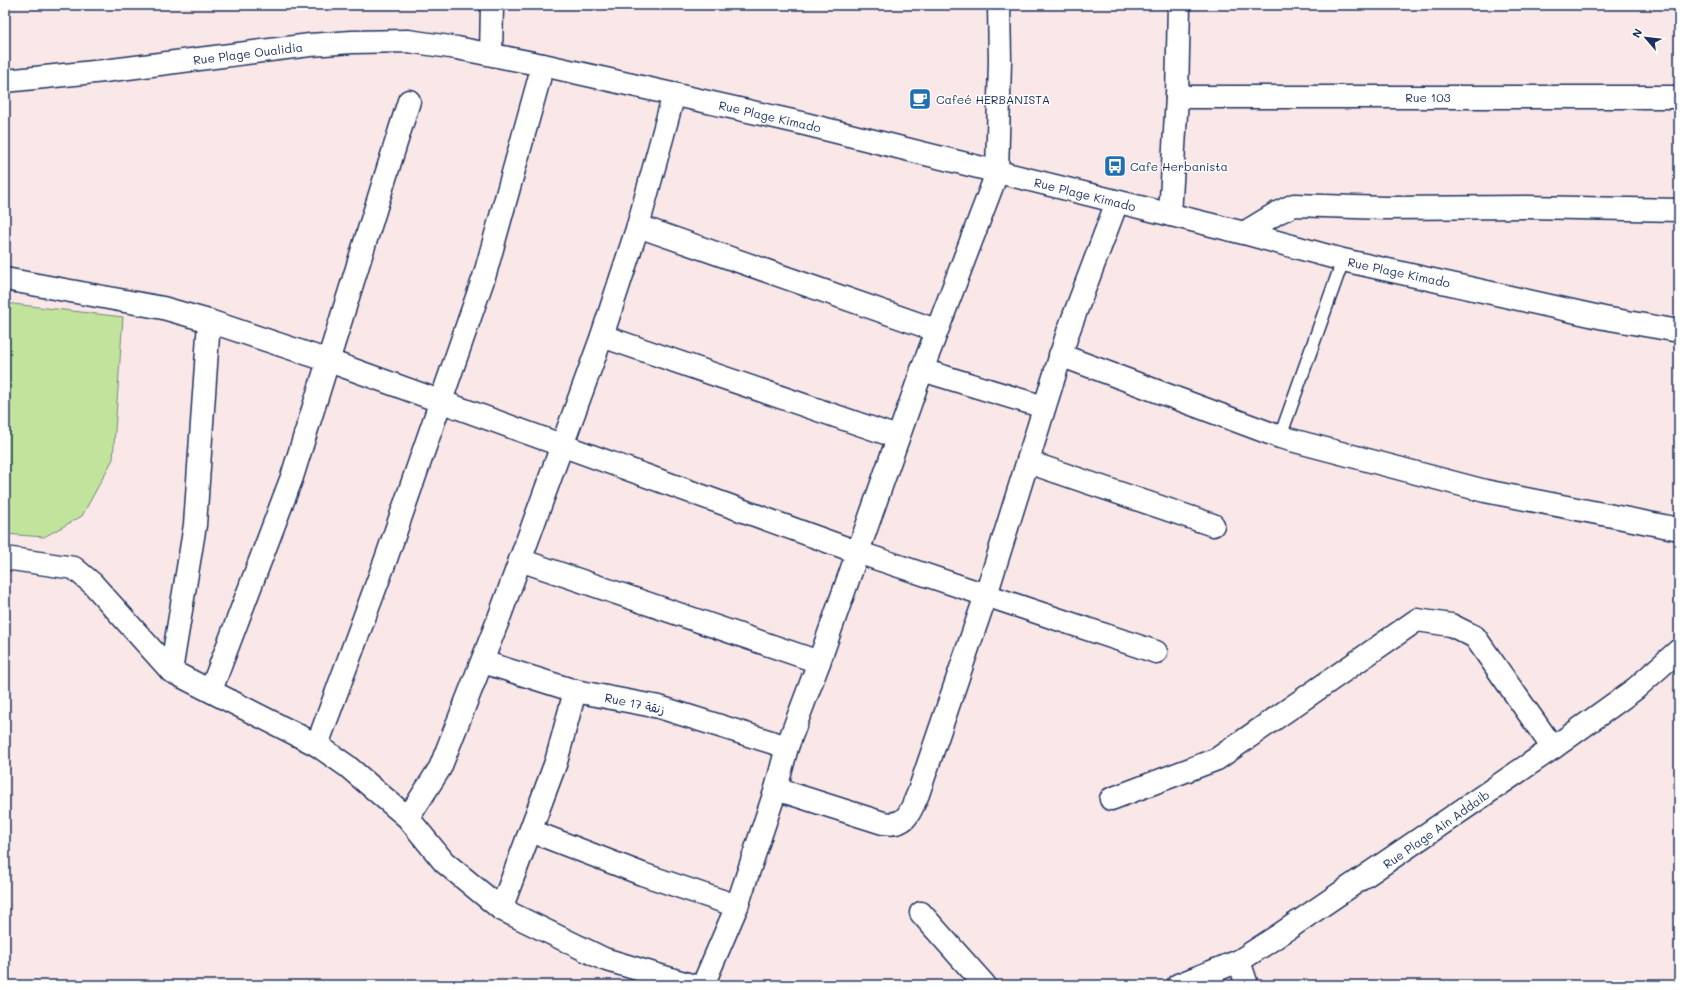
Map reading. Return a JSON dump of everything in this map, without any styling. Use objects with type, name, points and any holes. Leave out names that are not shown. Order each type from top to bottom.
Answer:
[{"type":"street","points":[[491,54],[492,5]]},
{"type":"street","points":[[703,985],[737,906],[776,789],[787,747],[820,662],[897,437],[936,330],[998,173],[1000,60],[999,5]]},
{"type":"street","points":[[1170,215],[1177,97],[1179,5]]},
{"type":"street","name":"Rue Plage Oualidia","points":[[5,81],[104,71],[310,45],[352,42],[408,41],[491,54]]},
{"type":"street","name":"Rue Plage Kimado","points":[[491,54],[674,94],[818,128],[1244,233],[1343,260],[1604,318],[1679,331]]},
{"type":"street","points":[[317,745],[386,559],[485,274],[543,65]]},
{"type":"street","points":[[408,818],[440,768],[483,662],[563,446],[602,336],[638,226],[674,94]]},
{"type":"street","name":"Rue 103","points":[[1177,97],[1679,97]]},
{"type":"street","points":[[211,690],[292,477],[409,101]]},
{"type":"street","points":[[776,789],[883,823],[895,824],[908,816],[918,794],[986,595],[1060,355],[1117,202]]},
{"type":"street","points":[[1244,233],[1270,216],[1294,205],[1385,208],[1527,207],[1679,210]]},
{"type":"street","points":[[638,226],[936,330]]},
{"type":"street","points":[[5,279],[163,308],[209,321],[329,361],[440,403],[857,552],[1156,652]]},
{"type":"street","points":[[171,671],[195,525],[209,321]]},
{"type":"street","points":[[602,336],[897,437]]},
{"type":"street","points":[[1060,355],[1280,437],[1485,491],[1679,529]]},
{"type":"street","points":[[922,370],[1044,407]]},
{"type":"street","points":[[1028,462],[1213,525]]},
{"type":"street","points":[[5,558],[74,568],[93,584],[171,671],[317,745],[347,766],[408,818],[444,862],[501,909],[604,959],[691,985]]},
{"type":"street","points":[[520,560],[820,662]]},
{"type":"street","points":[[1111,799],[1217,759],[1417,620],[1451,626],[1475,637],[1553,748]]},
{"type":"street","name":"Rue Plage Ain Addaib","points":[[1178,985],[1239,961],[1553,748],[1635,689],[1679,650]]},
{"type":"street","name":"Rue 17 زنقة","points":[[483,662],[575,691],[659,707],[787,747]]},
{"type":"street","points":[[501,909],[556,762],[575,691]]},
{"type":"street","points":[[531,830],[642,874],[737,906]]},
{"type":"street","points":[[921,913],[985,985]]},
{"type":"street","points":[[1239,961],[1247,985]]},
{"type":"lane","points":[[1280,437],[1343,260]]},
{"type":"green space","points":[[5,303],[123,317],[113,459],[82,516],[44,537],[5,534]]},
{"type":"place","name":"Cafeé HERBANISTA","points":[[920,99]]},
{"type":"place","name":"Cafe Herbanista","points":[[1115,166]]}]
